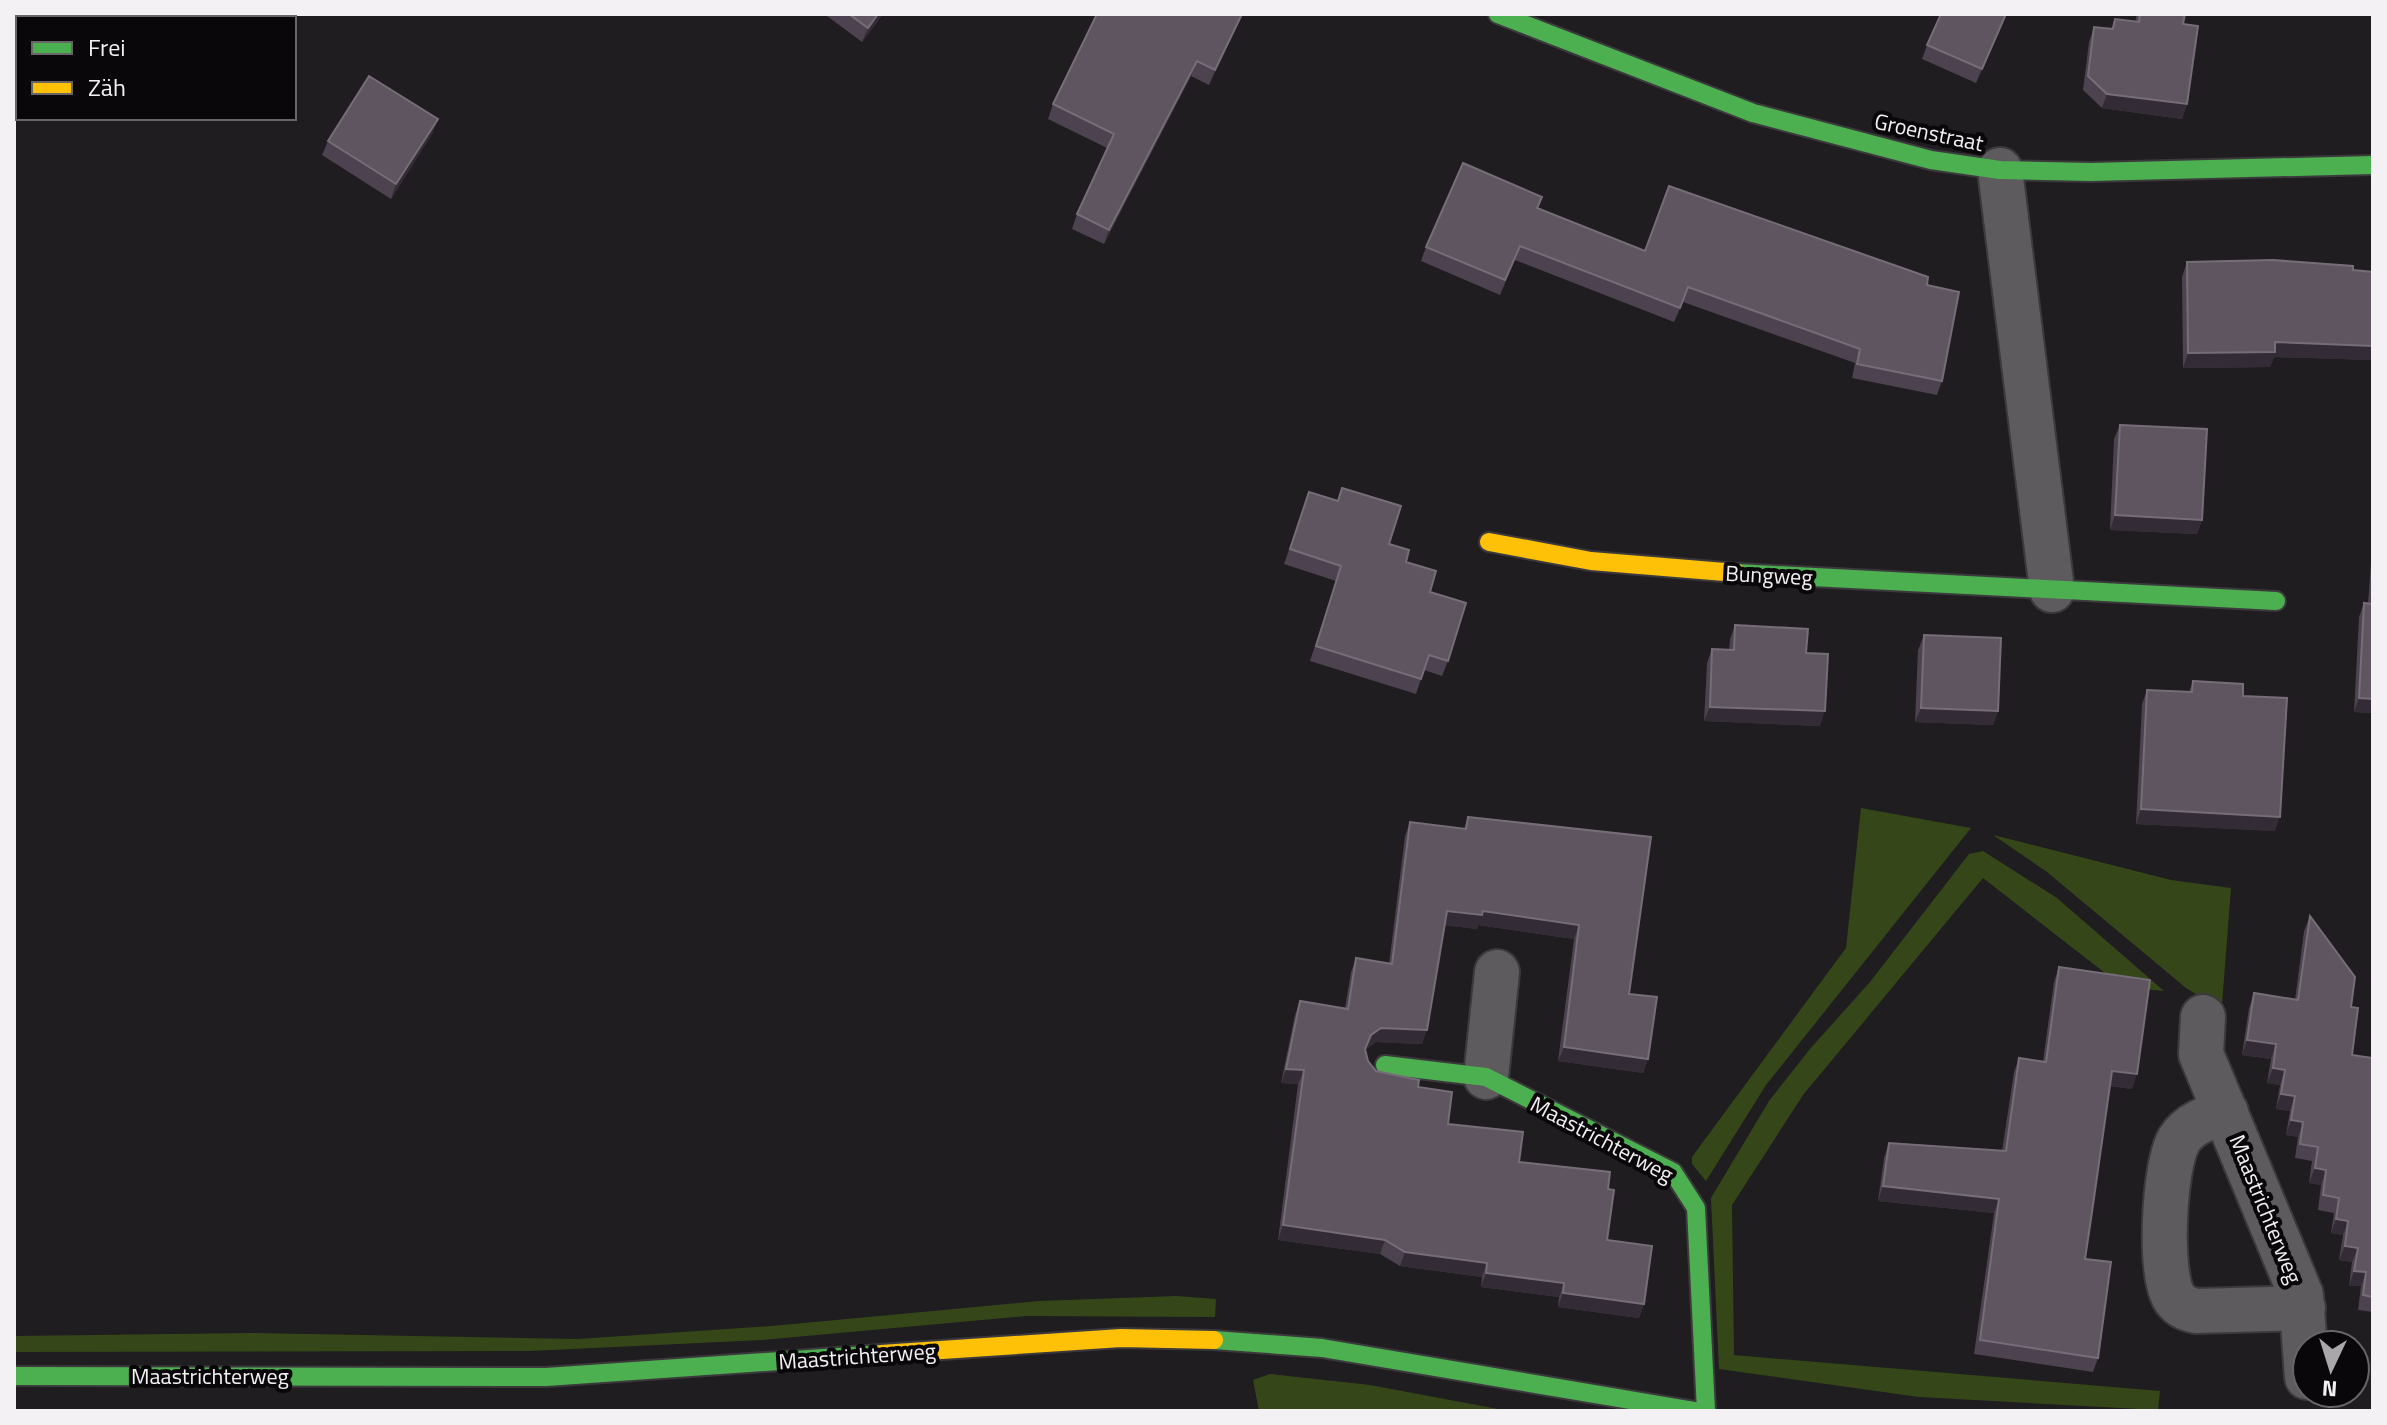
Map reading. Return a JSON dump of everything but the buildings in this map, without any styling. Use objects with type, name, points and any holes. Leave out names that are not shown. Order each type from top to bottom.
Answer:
[{"type":"street","name":"Groenstraat","points":[[1498,14],[1753,113],[1931,160],[2000,170],[2091,172],[2373,165]]},
{"type":"street","points":[[2000,170],[2052,590]]},
{"type":"street","name":"Bungweg","points":[[1489,542],[1591,561],[1693,571],[2276,601]]},
{"type":"street","points":[[1486,1077],[1497,972]]},
{"type":"street","name":"Maastrichterweg","points":[[2203,1017],[2201,1054],[2298,1287],[2304,1329]]},
{"type":"street","name":"Maastrichterweg","points":[[1385,1065],[1486,1077],[1673,1172],[1687,1188],[1696,1208],[1706,1411]]},
{"type":"street","name":"Maastrichterweg","points":[[2226,1112],[2200,1121],[2180,1137],[2169,1166],[2166,1265],[2169,1287],[2185,1309],[2196,1311],[2303,1308]]},
{"type":"street","name":"Maastrichterweg","points":[[14,1376],[546,1377],[1121,1338],[1224,1339],[1322,1348],[1695,1411]]},
{"type":"green space","points":[[1861,808],[1971,828],[1766,1085],[1706,1181],[1692,1164],[1692,1157],[1846,948]]},
{"type":"green space","points":[[1993,835],[2171,880],[2231,888],[2222,1004],[2204,999],[2186,988],[2047,872]]},
{"type":"green space","points":[[1983,851],[2057,898],[2164,991],[2123,987],[1983,878],[1803,1095],[1732,1205],[1734,1355],[2160,1391],[2158,1410],[1919,1397],[1719,1369],[1711,1198],[1769,1101],[1870,982],[1969,854]]},
{"type":"green space","points":[[1177,1296],[1216,1299],[1215,1317],[1026,1316],[762,1340],[530,1351],[14,1352],[14,1336],[252,1333],[578,1339],[772,1326],[1039,1301]]},
{"type":"green space","points":[[1270,1374],[1370,1385],[1509,1411],[1259,1411],[1253,1380]]},
{"type":"traffic: fast","points":[[1498,14],[1753,113],[1931,160],[2000,170],[2091,172],[2373,165]]},
{"type":"traffic: fast","points":[[1737,573],[2276,601]]},
{"type":"traffic: fast","points":[[1385,1065],[1486,1077],[1673,1172],[1696,1208],[1706,1411]]},
{"type":"traffic: fast","points":[[1214,1340],[1322,1348],[1695,1411]]},
{"type":"traffic: fast","points":[[14,1376],[546,1377],[881,1354]]},
{"type":"traffic: slow","points":[[1489,542],[1591,561],[1737,573]]},
{"type":"traffic: slow","points":[[881,1354],[1121,1338],[1214,1340]]}]
